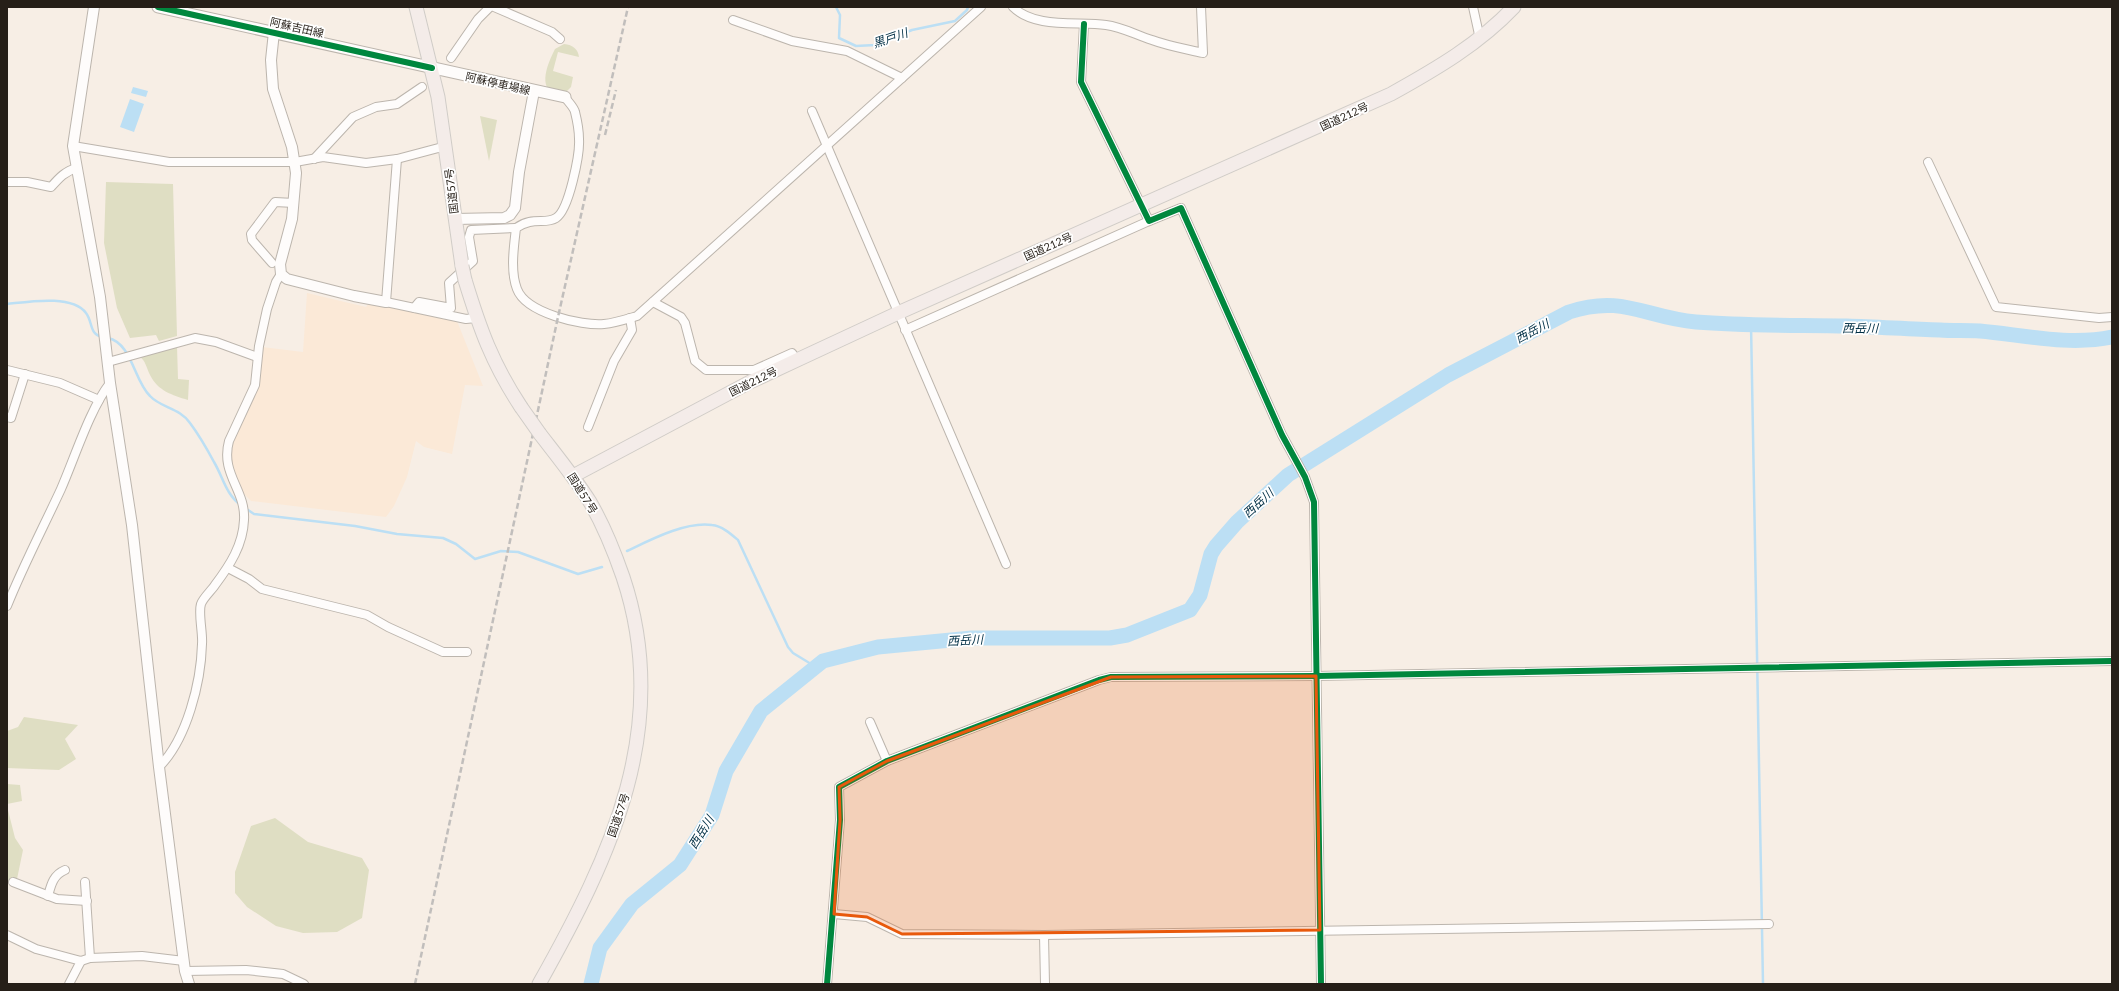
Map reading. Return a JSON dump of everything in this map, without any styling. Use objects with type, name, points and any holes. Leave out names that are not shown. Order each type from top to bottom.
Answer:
[{"type":"highway","name":"国道57号","points":[[416,7],[432,68],[446,146],[462,266],[482,336],[502,377],[540,434],[573,476],[606,533],[630,599],[641,657],[641,713],[629,783],[604,856],[558,950],[539,984]]},
{"type":"highway","name":"国道212号","points":[[573,476],[750,382],[797,360],[898,313],[1391,94],[1440,67],[1480,39],[1514,7]]},
{"type":"main road","name":"阿蘇吉田線","points":[[158,7],[432,68]]},
{"type":"main road","name":"阿蘇停車場線","points":[[432,68],[565,97]]},
{"type":"street","points":[[94,7],[73,146],[100,297],[110,383],[132,525],[159,767],[185,966],[189,984]]},
{"type":"street","points":[[451,58],[478,19],[490,7]]},
{"type":"street","points":[[494,7],[552,32],[560,39]]},
{"type":"street","points":[[516,228],[514,276],[517,289],[528,304],[545,313],[604,324],[637,316],[673,282],[981,7]]},
{"type":"street","points":[[1014,7],[1029,16],[1046,22],[1105,25],[1127,30],[1152,40],[1203,53],[1201,7]]},
{"type":"street","points":[[1473,7],[1480,39]]},
{"type":"street","points":[[733,20],[792,41],[847,50],[902,78]]},
{"type":"street","points":[[1084,24],[1080,82],[1142,204],[1149,221]]},
{"type":"street","points":[[159,767],[169,758],[192,706],[202,653],[201,605],[228,568],[242,540],[244,518],[241,499],[227,466],[226,451],[229,441],[255,385],[258,374],[257,357],[271,296],[276,282],[281,274],[280,264],[292,219],[296,174],[295,162],[288,132],[273,89],[271,60],[274,32]]},
{"type":"street","points":[[314,159],[353,117],[376,107],[397,104],[422,87]]},
{"type":"street","points":[[455,219],[504,218],[508,217],[514,211],[519,172],[534,91]]},
{"type":"street","points":[[414,308],[419,302],[451,308],[449,283],[473,261],[468,237],[471,230],[516,228],[525,222],[550,220],[556,218],[563,211],[573,178],[579,140],[575,110],[565,97]]},
{"type":"street","points":[[812,111],[1006,564]]},
{"type":"street","points":[[73,146],[170,162],[295,162],[323,157],[366,163],[397,159],[446,146]]},
{"type":"street","points":[[386,302],[397,159]]},
{"type":"street","points":[[1928,162],[1996,307],[2099,318],[2112,317]]},
{"type":"street","points":[[7,182],[27,182],[51,187],[62,175],[77,168]]},
{"type":"street","points":[[272,263],[252,240],[251,234],[275,202],[294,203]]},
{"type":"street","points":[[905,330],[1181,208],[1287,448],[1305,477],[1314,502],[1321,984]]},
{"type":"street","points":[[281,274],[287,279],[386,302],[466,319],[476,318]]},
{"type":"street","points":[[653,302],[681,317],[685,323],[695,361],[706,370],[754,370],[792,353],[797,360]]},
{"type":"street","points":[[588,427],[614,361],[632,330],[630,318]]},
{"type":"street","points":[[108,362],[194,338],[207,339],[257,357]]},
{"type":"street","points":[[7,370],[60,383],[99,400]]},
{"type":"street","points":[[7,417],[11,418],[24,374]]},
{"type":"street","points":[[7,606],[20,572],[60,490],[99,400],[110,383]]},
{"type":"street","points":[[228,568],[250,579],[262,589],[367,615],[388,628],[443,652],[467,652]]},
{"type":"street","points":[[827,984],[828,956],[834,914],[840,820],[839,787],[887,761],[1111,678],[1316,676],[2112,662]]},
{"type":"street","points":[[870,722],[887,761]]},
{"type":"street","points":[[48,896],[51,884],[58,873],[65,870]]},
{"type":"street","points":[[13,882],[57,899],[87,901]]},
{"type":"street","points":[[86,882],[90,958]]},
{"type":"street","points":[[834,914],[867,917],[902,934],[1044,935],[1769,924]]},
{"type":"street","points":[[7,935],[36,949],[81,961],[90,958],[142,956],[185,966],[282,974],[304,984]]},
{"type":"street","points":[[1044,935],[1045,984]]},
{"type":"street","points":[[68,984],[81,961]]},
{"type":"highlighted area","points":[[1316,676],[1320,930],[902,934],[867,917],[834,914],[840,820],[839,787],[887,761],[1111,677]]},
{"type":"shaded area","points":[[307,293],[366,307],[369,303],[457,321],[483,386],[465,385],[452,454],[424,447],[416,441],[407,477],[394,506],[386,517],[251,501],[243,493],[230,466],[229,461],[234,435],[257,387],[262,347],[303,352]]},
{"type":"green space","points":[[564,44],[570,45],[574,48],[578,52],[579,57],[558,52],[553,71],[573,77],[571,87],[565,93],[549,90],[545,81],[547,70],[555,49]]},
{"type":"green space","points":[[480,116],[497,120],[489,161]]},
{"type":"green space","points":[[106,182],[173,184],[177,336],[159,341],[156,335],[130,338],[117,308],[104,243]]},
{"type":"green space","points":[[177,346],[178,379],[189,380],[188,400],[161,389],[150,375],[145,362],[139,356]]},
{"type":"green space","points":[[24,717],[78,725],[65,739],[76,759],[59,770],[7,768],[7,731],[18,727]]},
{"type":"green space","points":[[7,784],[20,785],[22,801],[7,804]]},
{"type":"green space","points":[[7,806],[15,838],[23,850],[17,879],[10,881],[7,884]]},
{"type":"green space","points":[[275,818],[308,842],[362,858],[369,870],[362,918],[337,932],[303,933],[276,926],[247,907],[235,893],[235,872],[251,826]]},
{"type":"water","points":[[133,87],[148,91],[146,97],[131,93]]},
{"type":"water","points":[[130,99],[144,104],[134,132],[120,127]]},
{"type":"waterway","name":"黒戸川","points":[[836,7],[840,15],[839,38],[856,46],[875,45],[912,30],[955,21],[967,10],[968,7]]},
{"type":"waterway","points":[[7,304],[37,301],[60,301],[71,303],[86,313],[95,334],[103,337]]},
{"type":"waterway","name":"西岳川","points":[[591,984],[600,948],[632,904],[680,865],[712,815],[726,771],[761,711],[823,661],[878,647],[972,638],[1110,638],[1127,635],[1190,610],[1200,595],[1211,554],[1216,546],[1237,522],[1288,475],[1448,375],[1569,312],[1588,307],[1605,305],[1620,306],[1678,320],[1696,322],[1975,331],[2063,340],[2112,337]]},
{"type":"waterway","points":[[1751,324],[1763,984]]},
{"type":"waterway","points":[[108,338],[116,341],[128,355],[140,381],[150,396],[159,403],[181,414],[190,423],[209,452],[228,491],[241,505]]},
{"type":"waterway","points":[[245,508],[254,514],[355,526],[397,534],[443,538],[456,544],[475,559],[501,551],[518,552],[578,574],[602,567]]},
{"type":"waterway","points":[[627,551],[668,532],[691,526],[712,525],[726,531],[738,540],[788,647],[793,653],[816,667]]},
{"type":"railway","points":[[415,984],[558,317],[628,7]]},
{"type":"railway","points":[[605,135],[616,90]]},
{"type":"cycle path","points":[[158,7],[432,68]]},
{"type":"cycle path","points":[[1084,24],[1081,82],[1149,221],[1181,208],[1282,435],[1305,477],[1314,502],[1321,984]]},
{"type":"cycle path","points":[[827,984],[840,820],[839,787],[887,761],[1099,680],[1111,677],[1316,676],[2112,661]]}]
